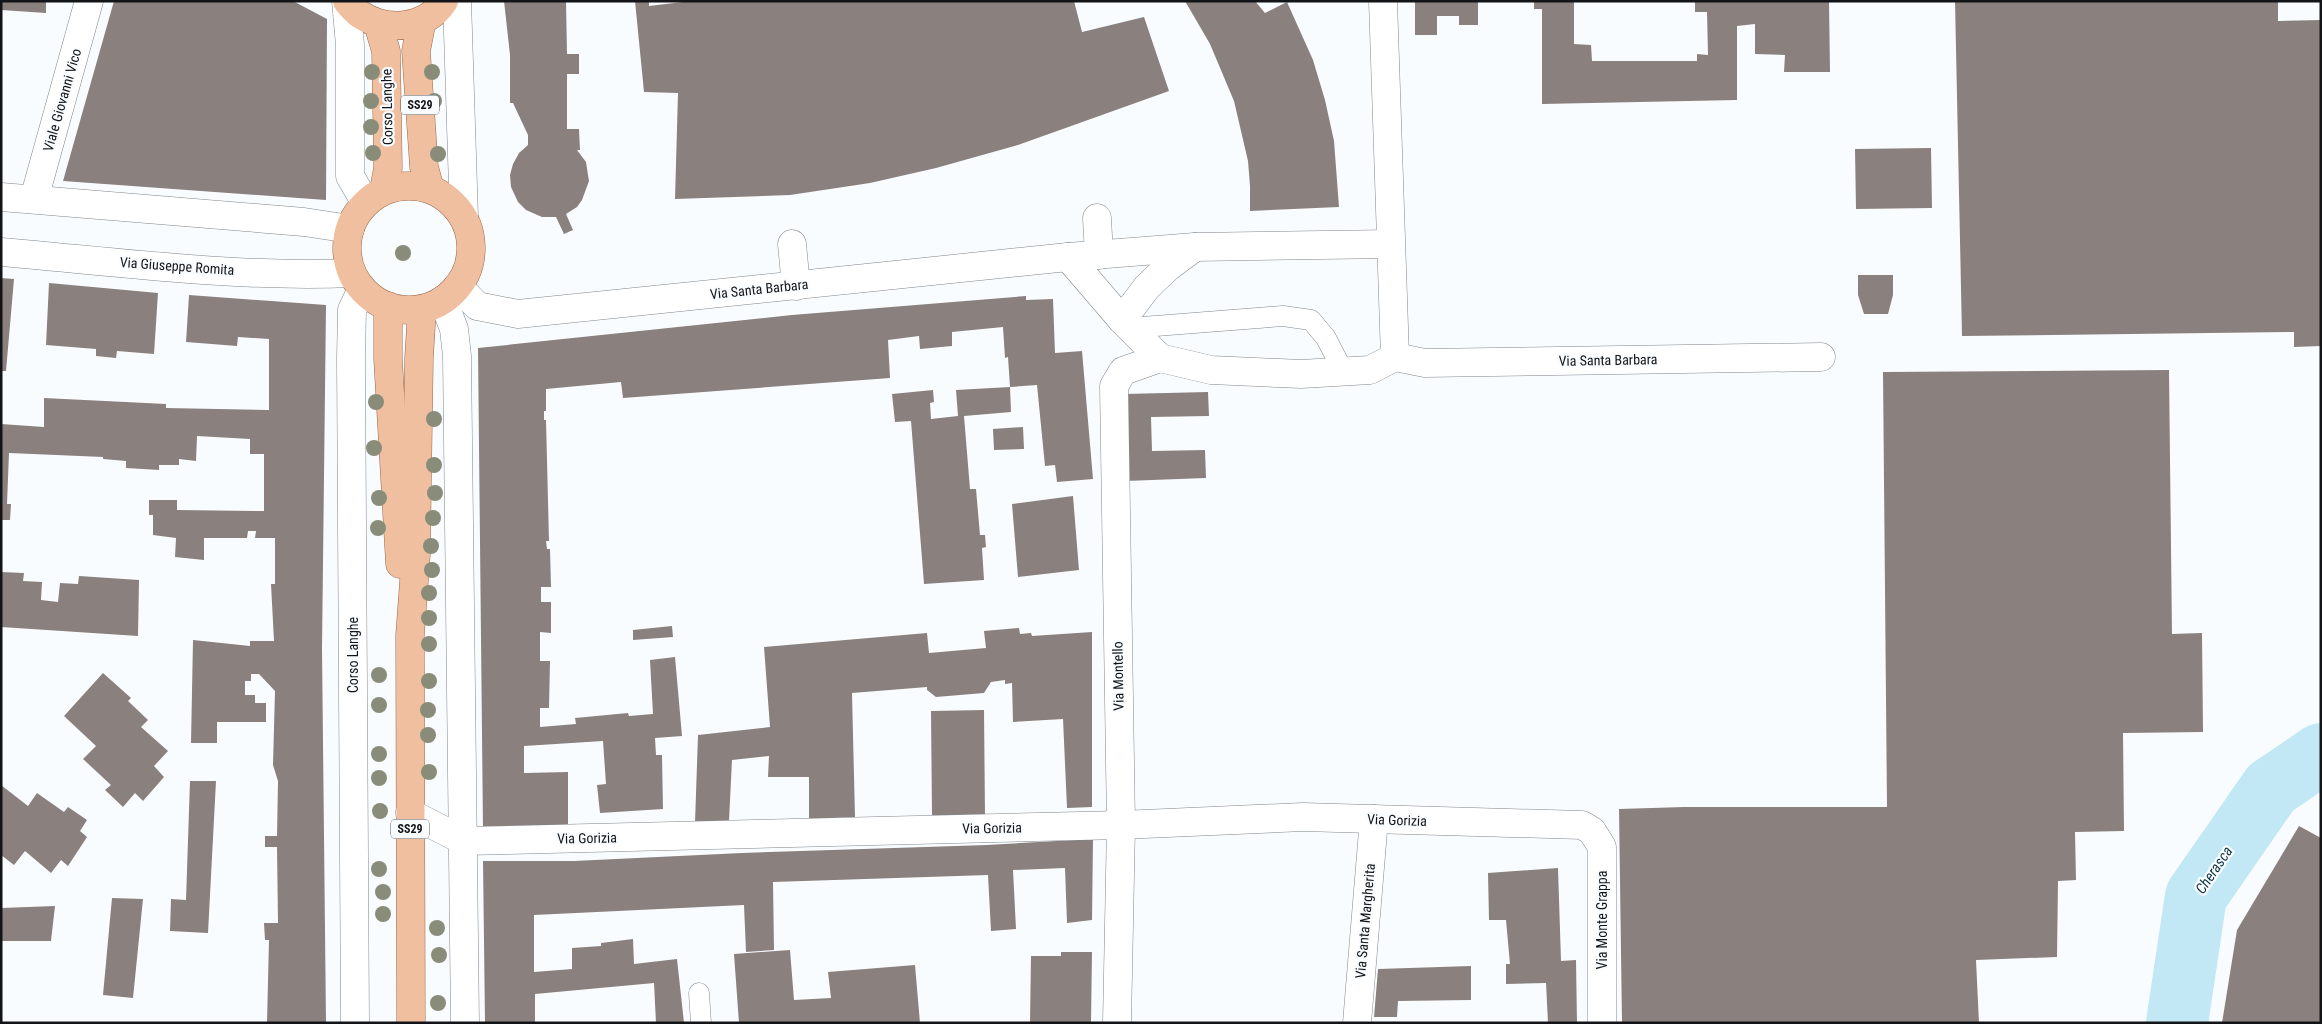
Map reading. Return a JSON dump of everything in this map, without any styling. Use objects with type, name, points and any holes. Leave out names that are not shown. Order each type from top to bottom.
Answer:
[{"type":"main road","points":[[347,1],[360,15],[378,24],[393,27],[422,20],[440,8],[444,1]]},
{"type":"main road","name":"SS29","points":[[422,20],[416,51],[424,166],[430,189]]},
{"type":"main road","name":"Corso Langhe","points":[[357,281],[346,249],[350,229],[374,196],[388,168],[386,51],[378,24]]},
{"type":"main road","name":"SS29","points":[[374,196],[399,186],[415,186],[430,189],[446,197],[464,218],[472,241],[471,260],[441,298],[419,358],[416,554],[410,635],[411,1023]]},
{"type":"main road","points":[[357,281],[374,299],[388,306],[405,310],[441,298]]},
{"type":"main road","name":"SS29","points":[[388,306],[388,359],[398,548],[410,635]]},
{"type":"street","name":"Viale Giovanni Vico","points":[[34,199],[89,1]]},
{"type":"street","points":[[347,1],[350,45],[350,176],[374,196]]},
{"type":"street","points":[[457,1],[464,218]]},
{"type":"street","points":[[1068,258],[1126,324],[1160,358],[1212,370],[1301,374],[1370,370],[1395,357],[1383,1]]},
{"type":"street","points":[[1,197],[304,222],[350,229]]},
{"type":"street","points":[[1096,218],[1099,255]]},
{"type":"street","points":[[792,244],[796,286]]},
{"type":"street","name":"Via Santa Barbara","points":[[441,298],[518,314],[1068,258],[1196,247],[1390,244]]},
{"type":"street","points":[[1126,324],[1147,287],[1168,267],[1196,247]]},
{"type":"street","name":"Via Giuseppe Romita","points":[[1,252],[184,268],[303,275],[357,281]]},
{"type":"street","name":"Corso Langhe","points":[[355,1023],[351,358],[352,310],[357,281]]},
{"type":"street","points":[[441,298],[454,329],[457,356],[466,1023]]},
{"type":"street","name":"Via Santa Barbara","points":[[1395,357],[1425,363],[1821,357]]},
{"type":"street","name":"Via Montello","points":[[1117,1023],[1121,825],[1114,386],[1123,371],[1160,358]]},
{"type":"street","name":"Via Gorizia","points":[[410,813],[464,841],[1121,825],[1303,818],[1582,825]]},
{"type":"street","name":"Via Santa Margherita","points":[[1357,1023],[1374,819]]},
{"type":"street","name":"Via Monte Grappa","points":[[1582,825],[1592,831],[1602,847],[1602,1023]]},
{"type":"lane","points":[[1126,324],[1282,316],[1311,320],[1326,338],[1343,371]]},
{"type":"lane","points":[[699,993],[701,1023]]},
{"type":"building","points":[[1,1],[46,1],[46,13],[1,10]]},
{"type":"building","points":[[114,1],[293,1],[327,19],[326,200],[63,181]]},
{"type":"building","points":[[504,1],[566,1],[567,54],[579,54],[579,74],[567,74],[567,129],[579,129],[580,150],[577,150],[586,162],[589,181],[582,200],[577,207],[566,214],[573,230],[564,234],[556,217],[542,217],[526,210],[518,202],[511,187],[510,175],[513,164],[519,153],[528,145],[528,135],[513,103],[510,103],[510,55]]},
{"type":"building","points":[[635,1],[649,1],[649,6],[691,1],[1074,1],[1082,32],[1144,17],[1169,91],[1018,145],[936,168],[870,183],[790,195],[675,199],[678,93],[644,92]]},
{"type":"building","points":[[1185,1],[1255,1],[1265,13],[1287,2],[1313,60],[1325,100],[1334,141],[1339,207],[1250,211],[1248,161],[1234,101],[1210,44]]},
{"type":"building","points":[[1415,1],[1478,1],[1478,25],[1459,25],[1459,16],[1437,16],[1437,35],[1415,35]]},
{"type":"building","points":[[1534,1],[1574,1],[1574,44],[1591,45],[1592,61],[1697,61],[1697,54],[1708,55],[1707,12],[1695,12],[1695,1],[1829,1],[1830,72],[1784,72],[1785,55],[1755,54],[1755,24],[1737,26],[1737,100],[1542,104],[1542,9],[1534,9]]},
{"type":"building","points":[[1955,1],[2278,1],[2278,21],[2321,20],[2321,346],[2294,347],[2294,332],[1962,336]]},
{"type":"building","points":[[1931,148],[1932,208],[1856,209],[1855,149]]},
{"type":"building","points":[[1858,275],[1893,275],[1893,295],[1888,314],[1864,314],[1858,295]]},
{"type":"building","points":[[1,278],[14,279],[6,371],[1,371]]},
{"type":"building","points":[[49,283],[158,293],[154,354],[117,351],[116,358],[96,356],[96,349],[46,345]]},
{"type":"building","points":[[189,295],[326,305],[322,649],[326,1023],[267,1023],[269,940],[265,940],[264,923],[278,923],[277,847],[265,847],[265,836],[277,836],[278,781],[273,765],[275,691],[259,674],[251,674],[251,681],[245,681],[245,695],[255,695],[255,703],[266,703],[266,722],[217,722],[217,743],[191,743],[193,640],[250,646],[250,641],[274,641],[271,584],[275,584],[275,538],[255,538],[256,531],[248,531],[247,538],[204,538],[204,560],[175,557],[176,538],[153,535],[153,515],[149,515],[149,500],[177,500],[177,510],[264,511],[264,454],[250,454],[250,439],[197,436],[196,461],[179,459],[179,465],[159,465],[159,470],[126,468],[126,461],[103,459],[103,457],[9,453],[7,504],[11,504],[10,520],[1,520],[1,424],[44,427],[44,398],[166,404],[166,408],[269,410],[269,339],[238,337],[237,346],[186,342]]},
{"type":"building","points":[[1026,296],[1026,300],[1053,299],[1055,353],[1082,351],[1093,479],[1057,482],[1055,465],[1045,466],[1037,385],[1010,387],[1008,357],[1005,358],[1003,327],[952,332],[952,346],[920,349],[919,336],[888,340],[890,378],[623,398],[621,382],[546,389],[544,420],[546,420],[549,541],[546,541],[547,549],[550,549],[551,587],[541,587],[541,602],[551,602],[551,633],[540,632],[540,661],[550,661],[549,708],[540,708],[540,727],[576,724],[575,718],[628,713],[629,716],[653,714],[650,660],[675,657],[682,736],[655,738],[656,755],[662,755],[663,809],[600,813],[597,785],[606,784],[603,741],[524,746],[524,773],[568,772],[568,828],[483,830],[478,348],[792,315]]},
{"type":"building","points":[[2169,370],[2172,634],[2202,633],[2203,732],[2123,733],[2124,831],[2075,832],[2076,880],[2058,881],[2057,957],[1976,960],[1979,1023],[1622,1023],[1619,809],[1684,807],[1887,807],[1883,372]]},
{"type":"building","points":[[1010,387],[1011,412],[964,416],[970,489],[976,489],[980,535],[985,535],[986,547],[982,548],[984,580],[924,584],[911,421],[895,422],[892,394],[933,390],[934,402],[930,403],[931,419],[958,416],[956,390]]},
{"type":"building","points":[[1208,392],[1209,416],[1151,417],[1152,451],[1205,450],[1206,478],[1125,481],[1124,394]]},
{"type":"building","points":[[1023,427],[1024,449],[994,450],[993,429]]},
{"type":"building","points":[[1073,496],[1079,570],[1018,577],[1012,504]]},
{"type":"building","points":[[1,572],[24,573],[23,581],[42,582],[41,600],[58,602],[60,583],[78,584],[79,576],[139,580],[138,636],[1,627]]},
{"type":"building","points":[[672,626],[673,637],[633,640],[633,630]]},
{"type":"building","points":[[1019,628],[1020,634],[1031,633],[1032,636],[1092,632],[1092,807],[1067,808],[1063,719],[1013,722],[1012,683],[1005,684],[1005,680],[991,682],[984,693],[936,697],[927,690],[927,687],[852,693],[855,817],[809,819],[809,777],[768,777],[769,756],[732,760],[729,821],[695,823],[698,735],[770,727],[764,647],[927,633],[929,653],[986,648],[984,631]]},
{"type":"building","points":[[103,673],[131,698],[128,701],[148,720],[141,727],[168,751],[154,766],[164,777],[143,801],[135,793],[123,807],[105,790],[111,785],[83,759],[96,746],[64,716]]},
{"type":"building","points":[[984,710],[985,815],[932,815],[931,711]]},
{"type":"building","points":[[190,781],[216,781],[208,933],[170,931],[171,899],[186,900]]},
{"type":"building","points":[[1,785],[28,806],[37,793],[64,812],[68,807],[87,820],[80,831],[87,837],[68,866],[61,860],[51,873],[25,851],[14,865],[1,855]]},
{"type":"building","points":[[2299,826],[2321,838],[2321,1023],[2222,1023],[2237,930]]},
{"type":"building","points":[[1093,839],[1092,920],[1067,923],[1065,868],[1013,870],[1016,929],[991,931],[988,875],[773,882],[774,950],[746,952],[744,905],[534,915],[534,972],[572,969],[572,948],[601,946],[601,943],[633,939],[634,964],[677,959],[684,1023],[656,1023],[654,983],[535,994],[535,1023],[485,1023],[483,861],[574,861],[987,845]]},
{"type":"building","points":[[1558,868],[1561,961],[1576,960],[1577,1023],[1548,1023],[1546,983],[1506,984],[1506,964],[1510,964],[1506,920],[1489,920],[1488,873]]},
{"type":"building","points":[[112,898],[143,899],[133,998],[103,995]]},
{"type":"building","points":[[55,906],[51,941],[1,941],[1,908]]},
{"type":"building","points":[[790,950],[794,1000],[831,998],[828,972],[915,965],[920,1023],[739,1023],[734,954]]},
{"type":"building","points":[[1061,952],[1092,952],[1091,1023],[1030,1023],[1031,956],[1061,956]]},
{"type":"building","points":[[1471,966],[1471,1000],[1398,1001],[1397,1017],[1374,1017],[1378,969]]},
{"type":"waterway","name":"Cherasca","points":[[2177,1023],[2196,896],[2271,788],[2321,754]]}]
